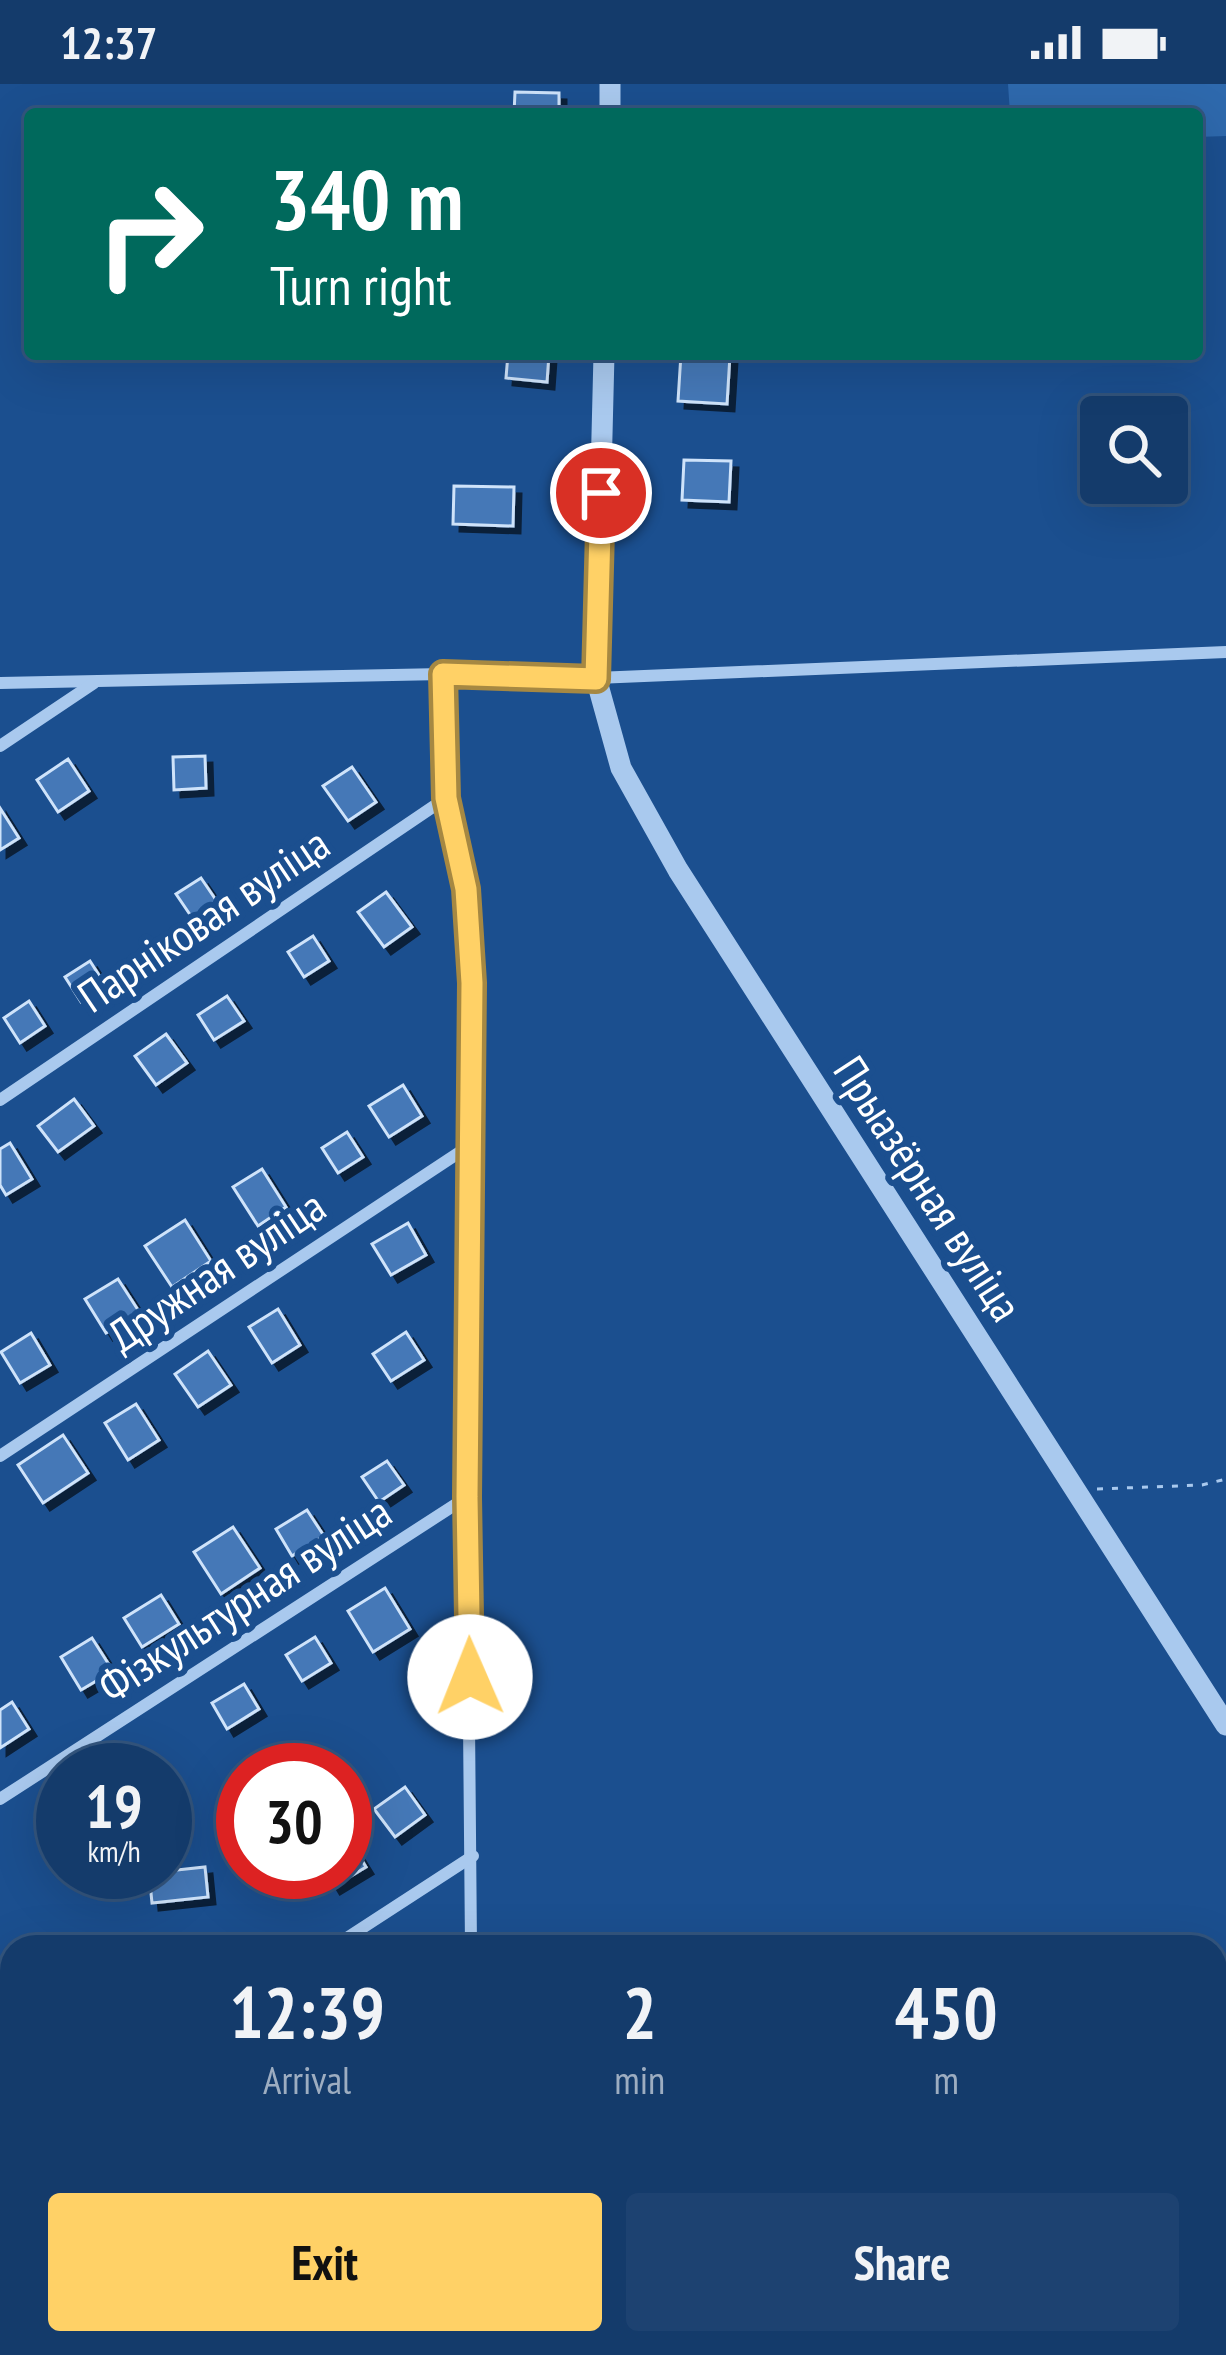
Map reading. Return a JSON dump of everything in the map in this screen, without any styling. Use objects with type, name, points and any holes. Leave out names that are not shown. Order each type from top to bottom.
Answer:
[{"type":"street","name":"Прыазёрная вуліца","points":[[604,360],[596,679],[621,768],[678,870],[1226,1726]]},
{"type":"street","points":[[0,683],[443,674],[596,679],[1226,652]]},
{"type":"street","points":[[443,674],[446,798],[466,889],[472,983],[467,1497],[471,1935]]},
{"type":"street","points":[[0,746],[97,681]]},
{"type":"street","name":"Парніковая вуліца","points":[[0,1100],[446,798]]},
{"type":"street","name":"Дружная вуліца","points":[[0,1456],[472,1144]]},
{"type":"street","name":"Фізкультурная вуліца","points":[[0,1799],[467,1497]]},
{"type":"street","points":[[351,1935],[473,1856]]},
{"type":"path","points":[[1078,1490],[1202,1485],[1226,1478]]},
{"type":"shaded area","points":[[1008,84],[1226,84],[1226,136],[1203,137],[1203,108],[1010,108]]},
{"type":"building","points":[[515,92],[559,93],[559,108],[514,108]]},
{"type":"building","points":[[508,360],[549,360],[547,382],[506,378]]},
{"type":"building","points":[[681,360],[730,360],[727,404],[678,401]]},
{"type":"building","points":[[684,460],[731,461],[729,502],[682,500]]},
{"type":"building","points":[[454,486],[514,487],[513,526],[453,524]]},
{"type":"building","points":[[205,756],[206,788],[174,790],[173,757]]},
{"type":"building","points":[[68,759],[89,791],[58,812],[37,780]]},
{"type":"building","points":[[352,767],[376,802],[348,821],[323,786]]},
{"type":"building","points":[[0,808],[19,838],[0,850]]},
{"type":"building","points":[[201,878],[218,903],[193,919],[176,894]]},
{"type":"building","points":[[386,892],[412,927],[384,947],[358,912]]},
{"type":"building","points":[[313,936],[329,961],[304,977],[288,952]]},
{"type":"building","points":[[90,961],[106,986],[81,1002],[65,977]]},
{"type":"building","points":[[227,996],[244,1021],[214,1040],[198,1015]]},
{"type":"building","points":[[29,1001],[45,1026],[20,1043],[4,1018]]},
{"type":"building","points":[[166,1034],[187,1063],[156,1085],[135,1056]]},
{"type":"building","points":[[403,1085],[422,1116],[389,1137],[369,1106]]},
{"type":"building","points":[[74,1099],[94,1126],[58,1152],[38,1126]]},
{"type":"building","points":[[347,1132],[363,1157],[338,1173],[322,1148]]},
{"type":"building","points":[[10,1143],[32,1179],[6,1195],[0,1185],[0,1149]]},
{"type":"building","points":[[262,1169],[286,1207],[258,1226],[233,1187]]},
{"type":"building","points":[[185,1220],[211,1261],[172,1287],[145,1246]]},
{"type":"building","points":[[408,1223],[426,1255],[391,1275],[372,1244]]},
{"type":"building","points":[[118,1279],[140,1313],[106,1333],[85,1299]]},
{"type":"building","points":[[278,1309],[300,1345],[272,1363],[249,1327]]},
{"type":"building","points":[[406,1332],[424,1360],[391,1381],[373,1354]]},
{"type":"building","points":[[31,1333],[50,1365],[20,1383],[1,1352]]},
{"type":"building","points":[[208,1351],[231,1385],[198,1407],[175,1374]]},
{"type":"building","points":[[136,1404],[159,1440],[128,1460],[105,1423]]},
{"type":"building","points":[[63,1435],[88,1473],[43,1503],[18,1465]]},
{"type":"building","points":[[387,1461],[404,1485],[379,1502],[362,1477]]},
{"type":"building","points":[[307,1510],[324,1536],[292,1556],[276,1529]]},
{"type":"building","points":[[233,1527],[260,1568],[221,1594],[194,1552]]},
{"type":"building","points":[[385,1588],[410,1629],[373,1652],[348,1611]]},
{"type":"building","points":[[161,1595],[179,1624],[142,1647],[124,1618]]},
{"type":"building","points":[[315,1637],[331,1663],[302,1681],[286,1655]]},
{"type":"building","points":[[92,1638],[113,1671],[81,1690],[61,1657]]},
{"type":"building","points":[[244,1684],[259,1709],[227,1729],[212,1703]]},
{"type":"building","points":[[12,1702],[29,1729],[0,1748],[0,1710]]},
{"type":"building","points":[[405,1787],[425,1815],[395,1837],[374,1809]]},
{"type":"building","points":[[205,1867],[208,1897],[192,1899],[192,1868]]},
{"type":"route","points":[[470,1677],[472,983],[466,889],[446,798],[443,674],[596,679],[601,493]]}]
